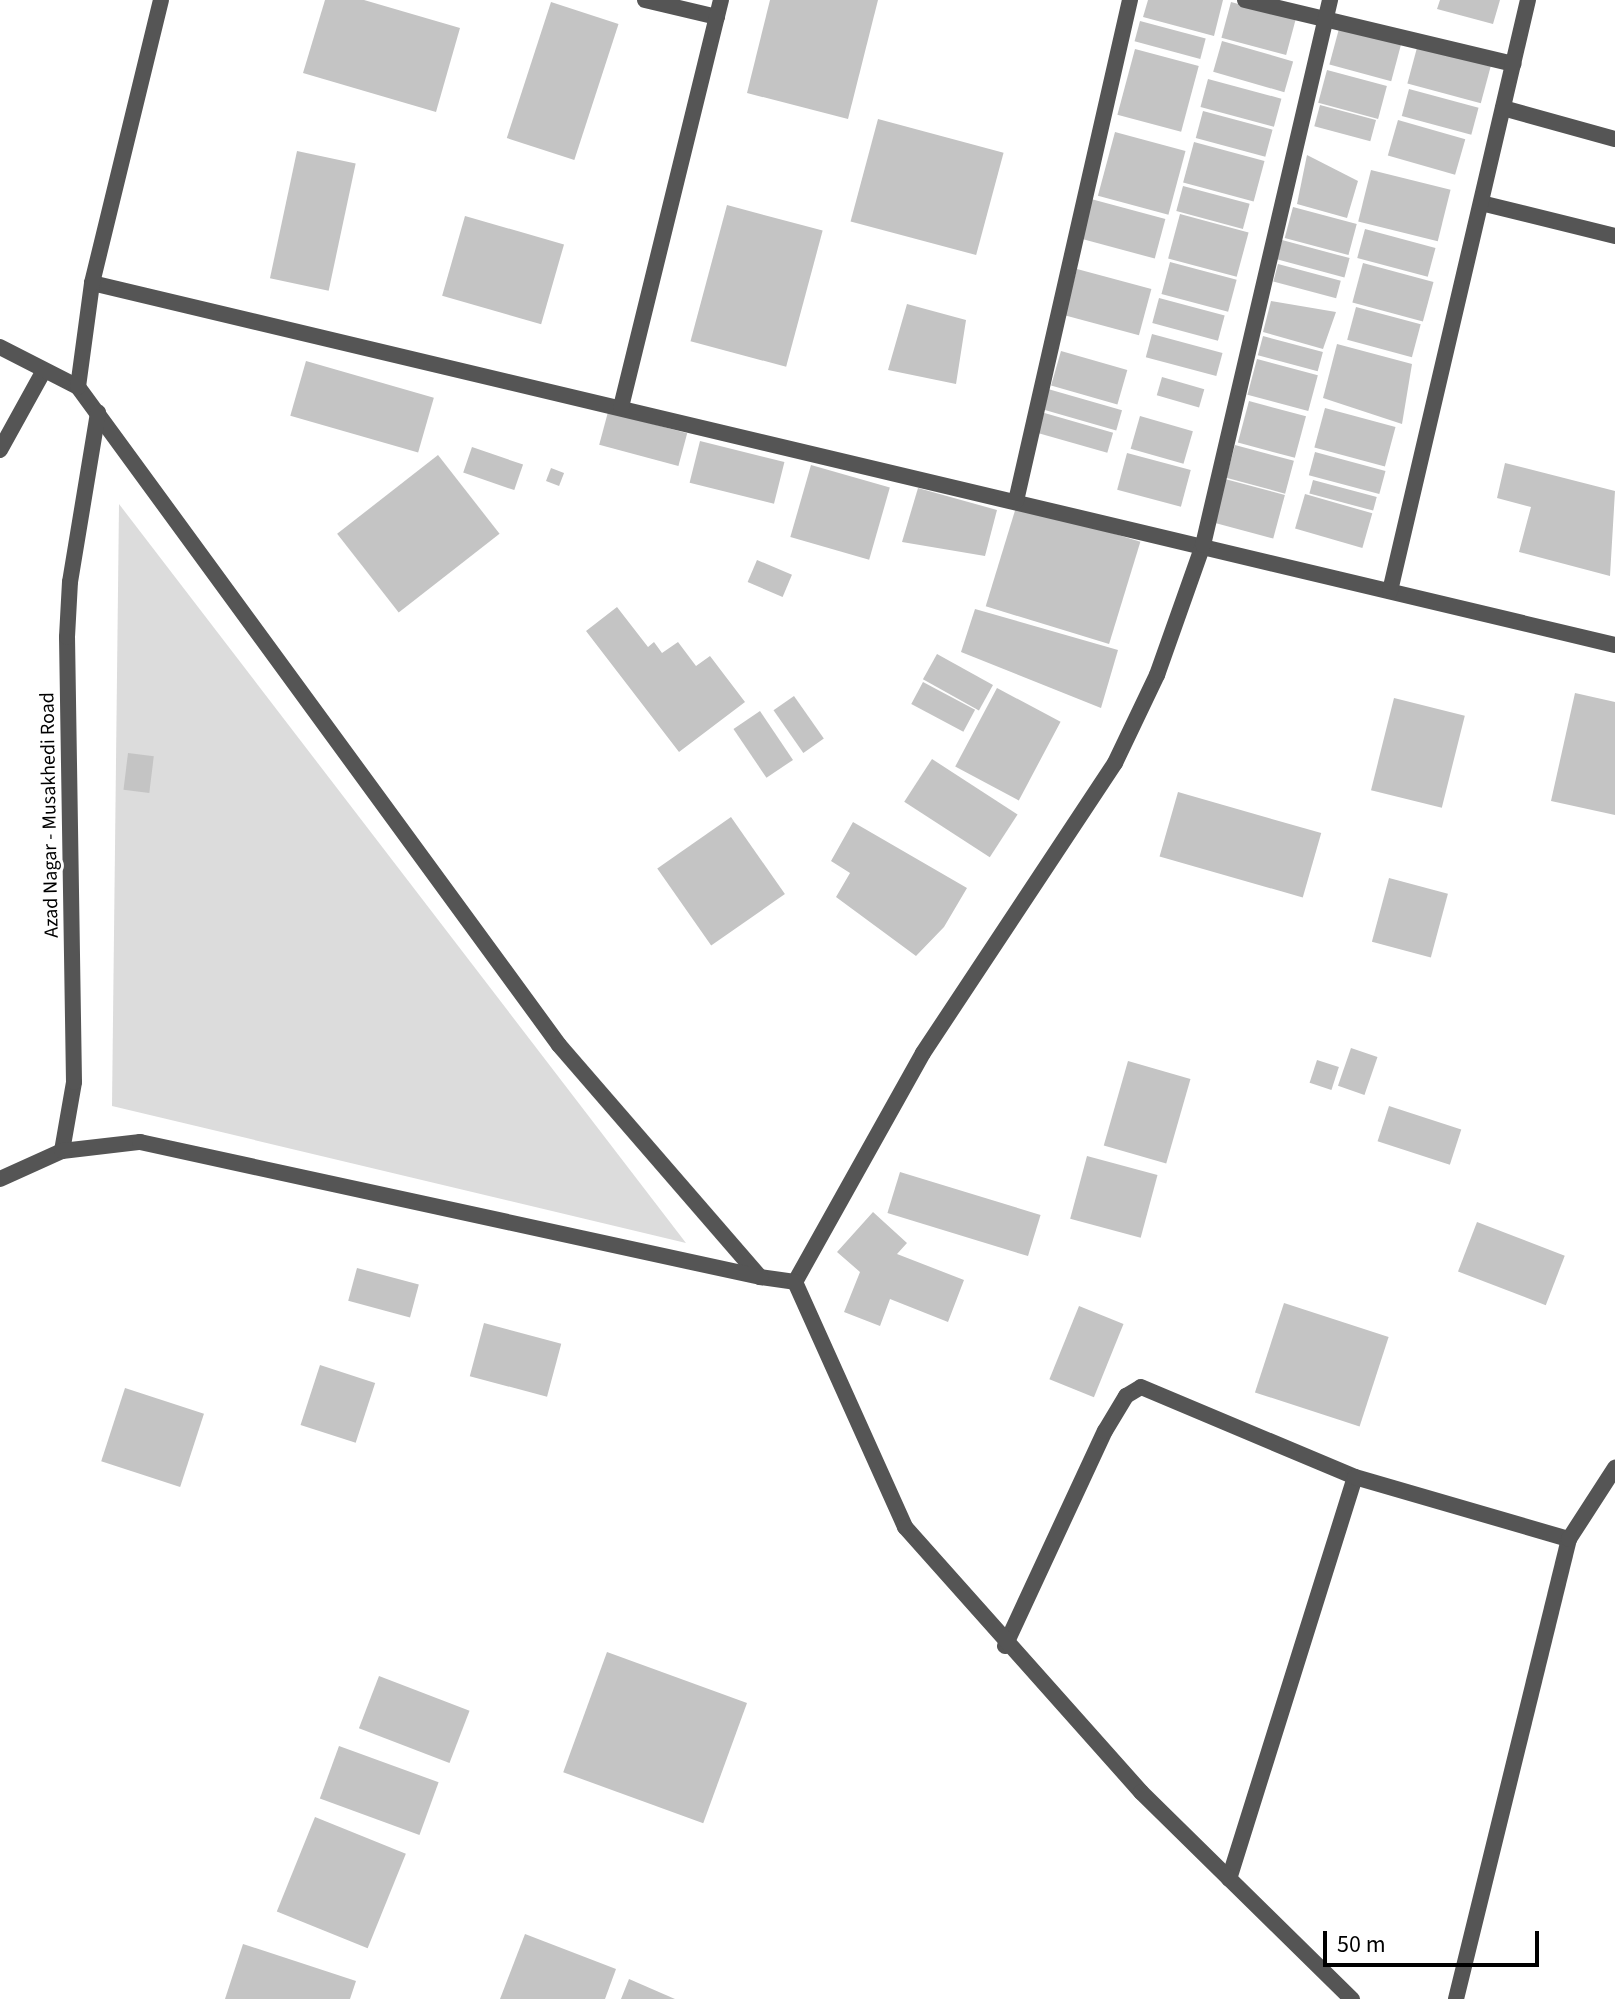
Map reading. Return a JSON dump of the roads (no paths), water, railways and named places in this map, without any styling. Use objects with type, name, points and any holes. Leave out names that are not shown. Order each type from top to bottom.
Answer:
[{"type":"street","points":[[78,387],[92,283],[161,0]]},
{"type":"street","points":[[645,0],[717,17]]},
{"type":"street","points":[[621,407],[721,0]]},
{"type":"street","points":[[1016,501],[1130,0]]},
{"type":"street","points":[[1245,0],[1513,64]]},
{"type":"street","points":[[795,1282],[923,1053],[1115,763],[1157,675],[1203,545],[1330,0]]},
{"type":"street","points":[[1390,591],[1528,0]]},
{"type":"street","points":[[1503,108],[1615,139]]},
{"type":"street","points":[[1481,203],[1615,236]]},
{"type":"street","points":[[92,283],[1615,645]]},
{"type":"street","points":[[0,347],[43,372],[78,387],[559,1045],[760,1277]]},
{"type":"street","points":[[0,450],[43,372]]},
{"type":"street","name":"Azad Nagar - Musakhedi Road","points":[[62,1151],[74,1082],[68,623],[98,412]]},
{"type":"street","points":[[0,1179],[62,1151],[140,1142],[760,1277],[795,1282]]},
{"type":"street","points":[[795,1282],[905,1527],[1005,1646],[1229,1879],[1352,1999]]},
{"type":"street","points":[[1005,1646],[1105,1431],[1126,1396],[1141,1387],[1355,1477],[1569,1539]]},
{"type":"street","points":[[1456,1999],[1569,1539],[1615,1468]]},
{"type":"street","points":[[1229,1879],[1355,1477]]}]
